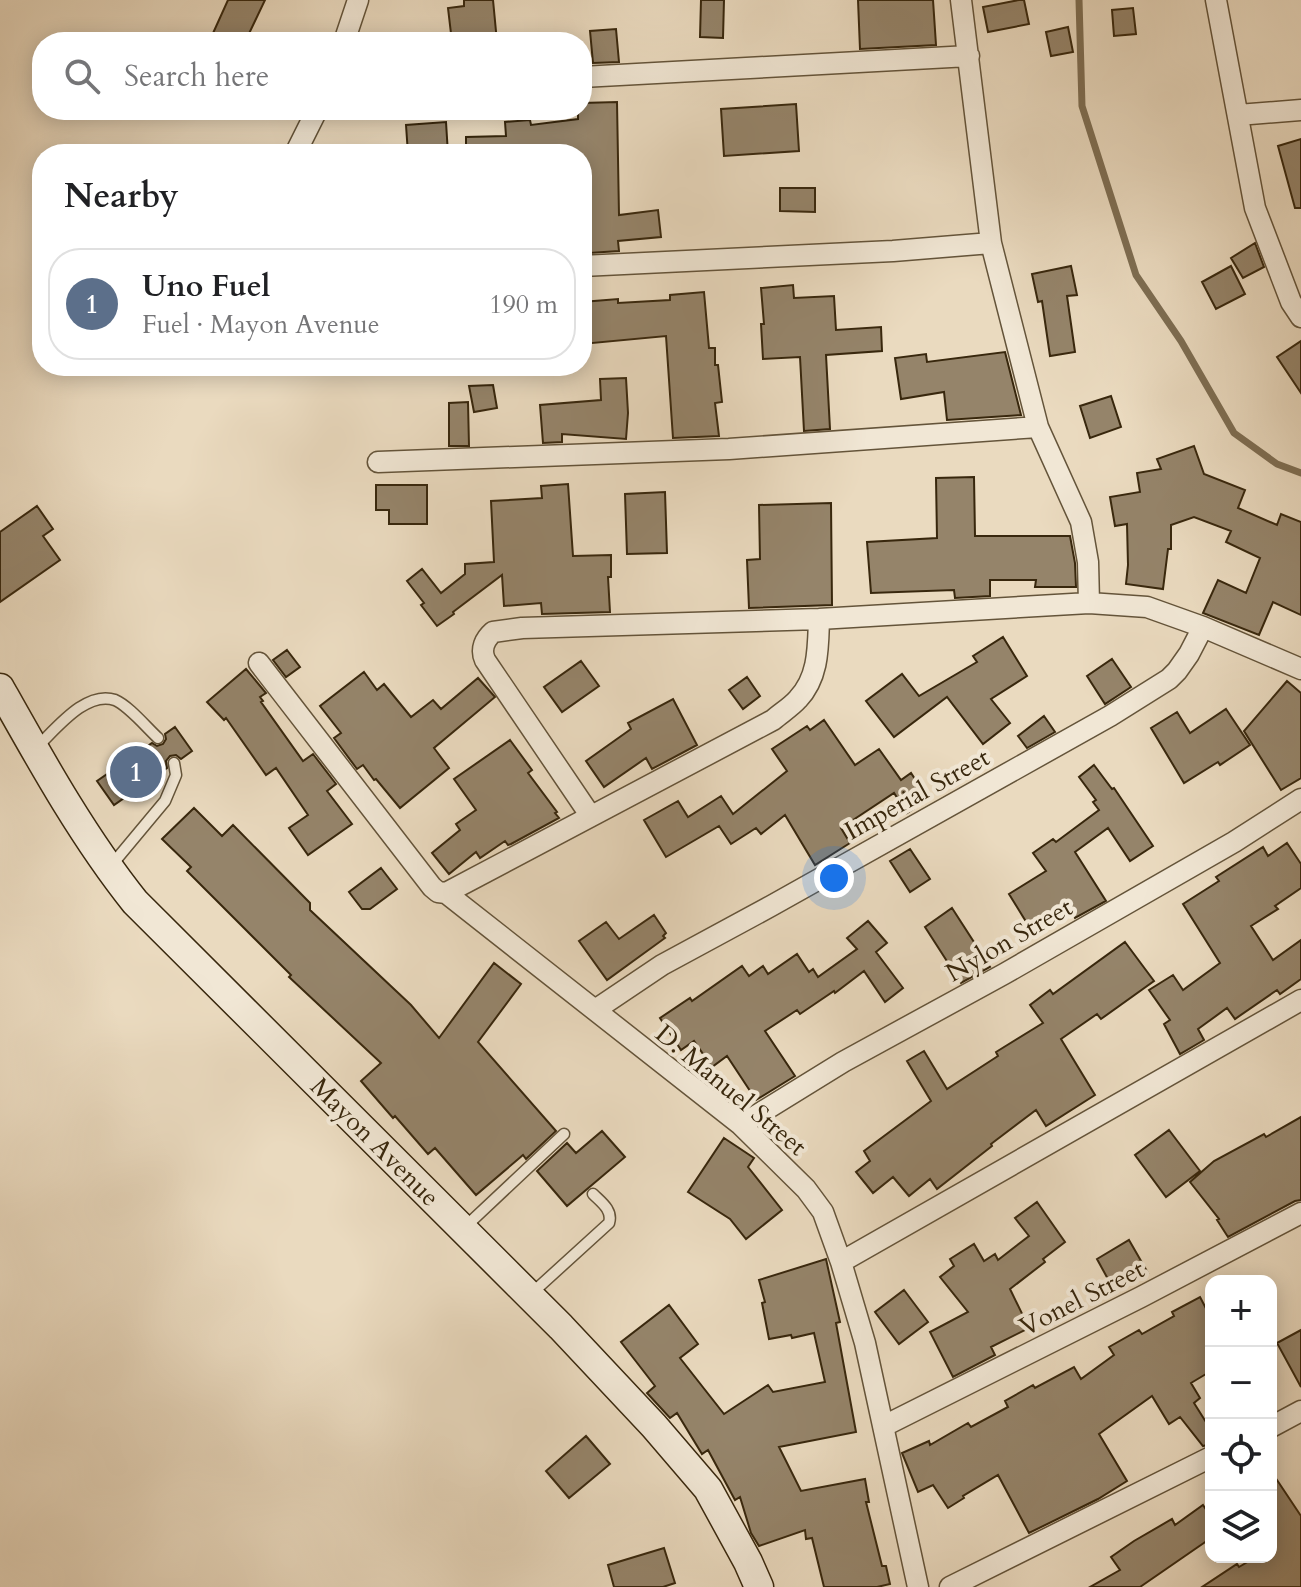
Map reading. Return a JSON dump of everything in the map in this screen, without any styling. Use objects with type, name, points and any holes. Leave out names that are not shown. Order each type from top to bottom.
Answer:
[{"type":"main road","name":"Mayon Avenue","points":[[0,688],[34,750],[109,869],[135,902],[530,1295],[654,1426],[708,1489],[759,1587]]},
{"type":"street","points":[[347,32],[358,0]]},
{"type":"street","points":[[961,0],[991,243],[1038,427],[1081,522],[1088,562],[1089,603]]},
{"type":"street","points":[[1216,0],[1255,208],[1298,307]]},
{"type":"street","points":[[592,76],[969,56]]},
{"type":"street","points":[[1238,115],[1301,110]]},
{"type":"street","points":[[300,144],[312,120]]},
{"type":"street","points":[[592,266],[893,251],[991,243]]},
{"type":"street","points":[[378,462],[729,449],[1038,427]]},
{"type":"street","points":[[590,815],[485,660],[483,646],[491,634],[522,628],[819,619],[1089,603],[1147,607],[1301,669]]},
{"type":"street","points":[[446,893],[773,720],[797,701],[809,686],[818,653],[819,619]]},
{"type":"street","name":"Imperial Street","points":[[595,1010],[662,965],[1110,716],[1177,671],[1203,627]]},
{"type":"street","name":"D. Manuel Street","points":[[259,663],[432,887],[446,893],[741,1125],[806,1189],[823,1212],[865,1343],[918,1587]]},
{"type":"street","name":"Nylon Street","points":[[741,1125],[843,1062],[1234,842],[1301,799]]},
{"type":"street","points":[[841,1262],[1301,1000]]},
{"type":"street","name":"Vonel Street","points":[[884,1426],[1301,1213]]},
{"type":"street","points":[[1277,1424],[1301,1411]]},
{"type":"street","points":[[950,1587],[1205,1460]]},
{"type":"lane","points":[[34,750],[82,705],[93,699],[115,700],[158,738]]},
{"type":"lane","points":[[109,869],[165,801],[176,775],[174,763]]},
{"type":"lane","points":[[463,1230],[564,1134]]},
{"type":"lane","points":[[530,1295],[609,1223],[609,1211],[593,1194]]},
{"type":"building","points":[[228,0],[265,0],[250,32],[214,32]]},
{"type":"building","points":[[464,0],[493,0],[496,32],[451,32],[448,8],[464,6]]},
{"type":"building","points":[[701,0],[724,0],[723,38],[700,37]]},
{"type":"building","points":[[858,0],[933,0],[936,45],[860,49]]},
{"type":"building","points":[[1024,0],[1029,24],[988,32],[983,7]]},
{"type":"building","points":[[1133,8],[1136,34],[1114,36],[1112,10]]},
{"type":"building","points":[[1068,27],[1073,52],[1051,56],[1046,32]]},
{"type":"building","points":[[616,29],[619,62],[593,63],[590,31]]},
{"type":"building","points":[[617,102],[619,215],[658,210],[661,237],[618,241],[619,251],[592,253],[592,144],[466,144],[466,137],[506,136],[505,122],[530,120],[531,125],[592,120],[592,103]]},
{"type":"building","points":[[796,104],[799,151],[724,156],[721,109]]},
{"type":"building","points":[[446,122],[447,144],[407,144],[406,125]]},
{"type":"building","points":[[1301,139],[1301,208],[1295,208],[1278,146]]},
{"type":"building","points":[[780,188],[815,188],[815,212],[780,211]]},
{"type":"building","points":[[1255,243],[1264,267],[1243,278],[1231,258]]},
{"type":"building","points":[[1071,266],[1077,295],[1067,296],[1075,352],[1050,356],[1042,301],[1038,302],[1032,274]]},
{"type":"building","points":[[1231,266],[1245,294],[1216,309],[1202,282]]},
{"type":"building","points":[[793,285],[794,298],[834,296],[836,330],[881,327],[882,351],[826,355],[830,429],[804,431],[800,357],[763,359],[761,288]]},
{"type":"building","points":[[704,292],[709,348],[715,348],[722,402],[715,403],[719,436],[673,438],[666,336],[592,343],[592,301],[670,300],[670,295]]},
{"type":"building","points":[[1301,341],[1301,393],[1277,357]]},
{"type":"building","points":[[1005,352],[1021,415],[947,420],[944,392],[901,399],[895,358],[926,354],[927,362]]},
{"type":"building","points":[[626,378],[626,439],[562,434],[562,442],[543,443],[540,405],[601,400],[600,379]]},
{"type":"building","points":[[493,385],[497,408],[474,412],[469,386]]},
{"type":"building","points":[[1111,396],[1121,427],[1090,438],[1080,406]]},
{"type":"building","points":[[468,402],[469,446],[449,446],[449,403]]},
{"type":"building","points":[[1194,446],[1204,474],[1245,490],[1238,508],[1277,525],[1281,514],[1301,522],[1301,615],[1273,602],[1259,635],[1203,613],[1218,580],[1246,593],[1260,558],[1226,542],[1231,531],[1194,517],[1171,525],[1171,549],[1168,549],[1163,589],[1126,584],[1127,524],[1115,526],[1110,497],[1140,492],[1137,473],[1161,469],[1157,459]]},
{"type":"building","points":[[974,477],[975,536],[1070,536],[1076,587],[1035,587],[1036,580],[990,580],[990,596],[955,598],[954,590],[871,593],[867,542],[937,538],[936,478]]},
{"type":"building","points":[[568,484],[573,556],[611,555],[611,577],[608,577],[610,612],[542,614],[541,603],[504,606],[502,575],[437,626],[407,581],[422,569],[441,593],[465,574],[465,564],[494,562],[491,501],[542,498],[541,486]]},
{"type":"building","points":[[376,485],[427,485],[427,524],[389,524],[389,510],[376,510]]},
{"type":"building","points":[[665,492],[667,553],[627,554],[625,494]]},
{"type":"building","points":[[831,503],[832,605],[749,608],[747,560],[760,559],[759,505]]},
{"type":"building","points":[[37,506],[53,529],[43,536],[60,560],[0,602],[0,532]]},
{"type":"building","points":[[1003,637],[1027,676],[991,699],[1010,723],[983,744],[947,697],[894,737],[866,701],[902,674],[919,696],[977,662],[973,656]]},
{"type":"building","points":[[287,650],[300,667],[286,677],[273,660]]},
{"type":"building","points":[[1112,659],[1131,687],[1105,704],[1087,676]]},
{"type":"building","points":[[581,661],[599,686],[562,712],[544,687]]},
{"type":"building","points":[[246,669],[266,693],[260,697],[261,702],[303,761],[313,754],[336,784],[327,791],[352,824],[308,855],[289,828],[308,815],[276,768],[266,775],[226,718],[224,720],[207,702]]},
{"type":"building","points":[[364,672],[377,690],[384,684],[411,717],[433,700],[441,709],[478,678],[495,697],[434,748],[449,768],[400,808],[363,765],[357,769],[334,738],[341,733],[320,706]]},
{"type":"building","points":[[747,677],[760,696],[743,709],[729,690]]},
{"type":"building","points":[[1287,681],[1301,693],[1301,778],[1281,790],[1244,731]]},
{"type":"building","points":[[673,699],[697,745],[652,769],[646,758],[604,787],[586,761],[631,729],[628,723]]},
{"type":"building","points":[[1226,709],[1250,745],[1184,783],[1151,728],[1177,712],[1190,733]]},
{"type":"building","points":[[1044,716],[1055,732],[1027,748],[1018,736]]},
{"type":"building","points":[[824,720],[855,765],[879,749],[901,780],[911,773],[928,799],[907,813],[894,793],[841,828],[850,843],[815,865],[785,815],[761,834],[756,828],[731,844],[719,826],[666,857],[644,820],[678,801],[688,817],[721,796],[733,814],[787,771],[772,749],[807,726],[810,730]]},
{"type":"building","points":[[175,727],[192,751],[181,759],[176,755],[170,756],[166,761],[167,768],[114,805],[97,781],[152,743],[157,746],[163,744],[165,734]]},
{"type":"building","points":[[510,740],[532,770],[528,773],[559,818],[511,844],[505,841],[480,858],[476,852],[449,874],[432,853],[460,830],[456,824],[476,810],[454,779]]},
{"type":"building","points":[[1094,765],[1114,788],[1153,846],[1130,861],[1108,828],[1075,852],[1106,901],[1075,918],[1070,910],[1033,933],[1009,894],[1046,871],[1033,853],[1053,839],[1056,842],[1099,810],[1093,802],[1096,800],[1079,777]]},
{"type":"building","points":[[194,808],[222,836],[233,825],[310,903],[310,910],[411,1005],[439,1038],[494,963],[521,984],[478,1042],[556,1131],[526,1159],[523,1155],[476,1195],[435,1148],[428,1154],[361,1081],[381,1063],[289,977],[291,975],[187,871],[191,867],[162,839]]},
{"type":"building","points":[[1287,843],[1301,864],[1301,888],[1275,906],[1278,909],[1251,926],[1273,960],[1301,940],[1301,979],[1280,994],[1277,990],[1235,1019],[1227,1008],[1198,1029],[1204,1040],[1180,1054],[1164,1024],[1170,1020],[1149,990],[1173,975],[1183,990],[1220,963],[1183,904],[1219,881],[1216,877],[1263,847],[1268,856]]},
{"type":"building","points":[[910,849],[930,879],[910,892],[890,861]]},
{"type":"building","points":[[381,868],[397,889],[370,909],[362,909],[349,892]]},
{"type":"building","points":[[952,908],[990,967],[961,983],[925,927]]},
{"type":"building","points":[[654,915],[666,933],[665,938],[607,980],[579,941],[606,922],[619,939]]},
{"type":"building","points":[[868,921],[887,943],[876,952],[903,988],[885,1002],[864,971],[835,993],[800,1014],[797,1010],[765,1031],[795,1076],[756,1100],[727,1056],[712,1067],[694,1041],[681,1050],[660,1018],[690,998],[692,1001],[742,966],[749,976],[763,966],[768,974],[797,954],[809,972],[813,969],[818,977],[857,949],[847,938]]},
{"type":"building","points":[[1125,942],[1154,981],[1101,1019],[1097,1014],[1061,1039],[1095,1095],[1046,1126],[1036,1110],[937,1189],[930,1179],[909,1196],[893,1177],[873,1193],[856,1172],[870,1161],[864,1151],[931,1101],[907,1061],[924,1051],[947,1089],[998,1056],[996,1052],[1043,1023],[1030,1005],[1050,990],[1053,994]]},
{"type":"building","points":[[1301,1117],[1301,1200],[1228,1237],[1219,1219],[1190,1182],[1214,1161]]},
{"type":"building","points":[[1169,1130],[1200,1171],[1166,1197],[1135,1155]]},
{"type":"building","points":[[602,1131],[625,1157],[567,1206],[537,1171],[567,1143],[576,1153]]},
{"type":"building","points":[[724,1138],[754,1158],[748,1167],[782,1210],[746,1239],[730,1219],[688,1192]]},
{"type":"building","points":[[1037,1202],[1065,1242],[1010,1289],[1029,1328],[991,1347],[995,1355],[953,1377],[930,1332],[968,1312],[940,1277],[954,1266],[950,1259],[974,1244],[984,1261],[995,1254],[998,1260],[1029,1236],[1015,1218]]},
{"type":"building","points":[[1129,1240],[1148,1273],[1115,1292],[1097,1259]]},
{"type":"building","points":[[826,1259],[840,1322],[836,1323],[856,1432],[779,1447],[801,1491],[865,1479],[869,1502],[866,1502],[882,1566],[886,1566],[890,1584],[877,1587],[824,1587],[812,1538],[806,1539],[805,1530],[759,1546],[751,1533],[740,1497],[735,1500],[708,1450],[702,1454],[677,1413],[670,1418],[647,1393],[655,1386],[621,1342],[669,1305],[698,1344],[680,1358],[724,1414],[768,1385],[773,1392],[825,1382],[814,1333],[769,1339],[759,1280]]},
{"type":"building","points":[[904,1290],[928,1322],[899,1344],[875,1312]]},
{"type":"building","points":[[1200,1297],[1205,1307],[1205,1375],[1191,1383],[1200,1398],[1194,1403],[1205,1420],[1205,1446],[1180,1417],[1169,1424],[1152,1396],[1099,1434],[1127,1481],[1029,1533],[998,1475],[948,1508],[933,1485],[918,1492],[902,1453],[929,1441],[930,1445],[968,1423],[971,1427],[1008,1407],[1005,1401],[1074,1367],[1081,1379],[1114,1355],[1109,1347],[1139,1330],[1142,1334],[1174,1316],[1172,1312]]},
{"type":"building","points":[[1301,1330],[1301,1387],[1277,1343]]},
{"type":"building","points":[[586,1436],[610,1464],[569,1498],[546,1471]]},
{"type":"building","points":[[1277,1480],[1301,1516],[1301,1587],[1202,1587],[1237,1564],[1239,1567],[1246,1563],[1277,1563]]},
{"type":"building","points":[[1203,1505],[1205,1542],[1140,1587],[1090,1587],[1120,1570],[1111,1557],[1172,1519],[1175,1525]]},
{"type":"building","points":[[664,1548],[675,1583],[663,1587],[614,1587],[608,1565]]},
{"type":"waterway","points":[[1079,0],[1082,106],[1136,275],[1181,341],[1234,433],[1277,464],[1301,473]]},
{"type":"place","name":"Uno Fuel","points":[[136,772]]}]
